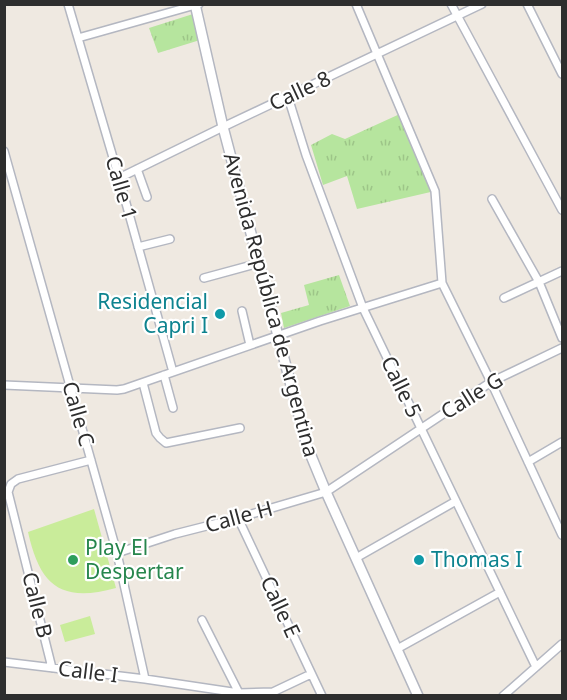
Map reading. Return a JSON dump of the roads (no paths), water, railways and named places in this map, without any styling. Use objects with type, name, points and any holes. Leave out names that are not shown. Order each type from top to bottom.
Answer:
[{"type":"main road","name":"Avenida República de Argentina","points":[[196,5],[223,127],[307,446],[418,696]]},
{"type":"street","name":"Calle 1","points":[[68,4],[173,372]]},
{"type":"street","points":[[356,4],[435,191],[442,283],[562,535]]},
{"type":"street","points":[[451,4],[562,210]]},
{"type":"street","name":"Calle 8","points":[[119,178],[482,4]]},
{"type":"street","points":[[527,4],[562,74]]},
{"type":"street","points":[[78,38],[196,5]]},
{"type":"street","name":"Calle 5","points":[[288,97],[306,155],[363,308],[536,667]]},
{"type":"street","name":"Calle C","points":[[4,151],[117,553],[145,679]]},
{"type":"street","points":[[137,169],[147,197]]},
{"type":"street","points":[[492,199],[539,282],[562,338]]},
{"type":"street","points":[[138,247],[170,239]]},
{"type":"street","points":[[204,278],[259,263]]},
{"type":"street","points":[[504,298],[562,271]]},
{"type":"street","points":[[4,385],[124,389],[278,335],[442,283]]},
{"type":"street","points":[[242,311],[250,345]]},
{"type":"street","name":"Calle G","points":[[326,492],[491,382],[562,348]]},
{"type":"street","points":[[164,375],[173,408]]},
{"type":"street","points":[[143,383],[156,433],[166,443],[240,428]]},
{"type":"street","points":[[528,462],[562,442]]},
{"type":"street","name":"Calle B","points":[[52,668],[8,492],[11,484],[18,479],[91,460]]},
{"type":"street","name":"Calle H","points":[[117,553],[175,534],[326,492]]},
{"type":"street","points":[[356,558],[456,501]]},
{"type":"street","name":"Calle E","points":[[238,518],[322,696]]},
{"type":"street","points":[[397,649],[500,592]]},
{"type":"street","points":[[201,620],[239,693]]},
{"type":"street","points":[[503,696],[562,644]]},
{"type":"street","name":"Calle I","points":[[4,662],[239,693],[273,692],[311,674]]},
{"type":"place","name":"Residencial Capri I","points":[[220,314]]},
{"type":"place","name":"Play El Despertar","points":[[73,560]]},
{"type":"place","name":"Thomas I","points":[[419,560]]}]
